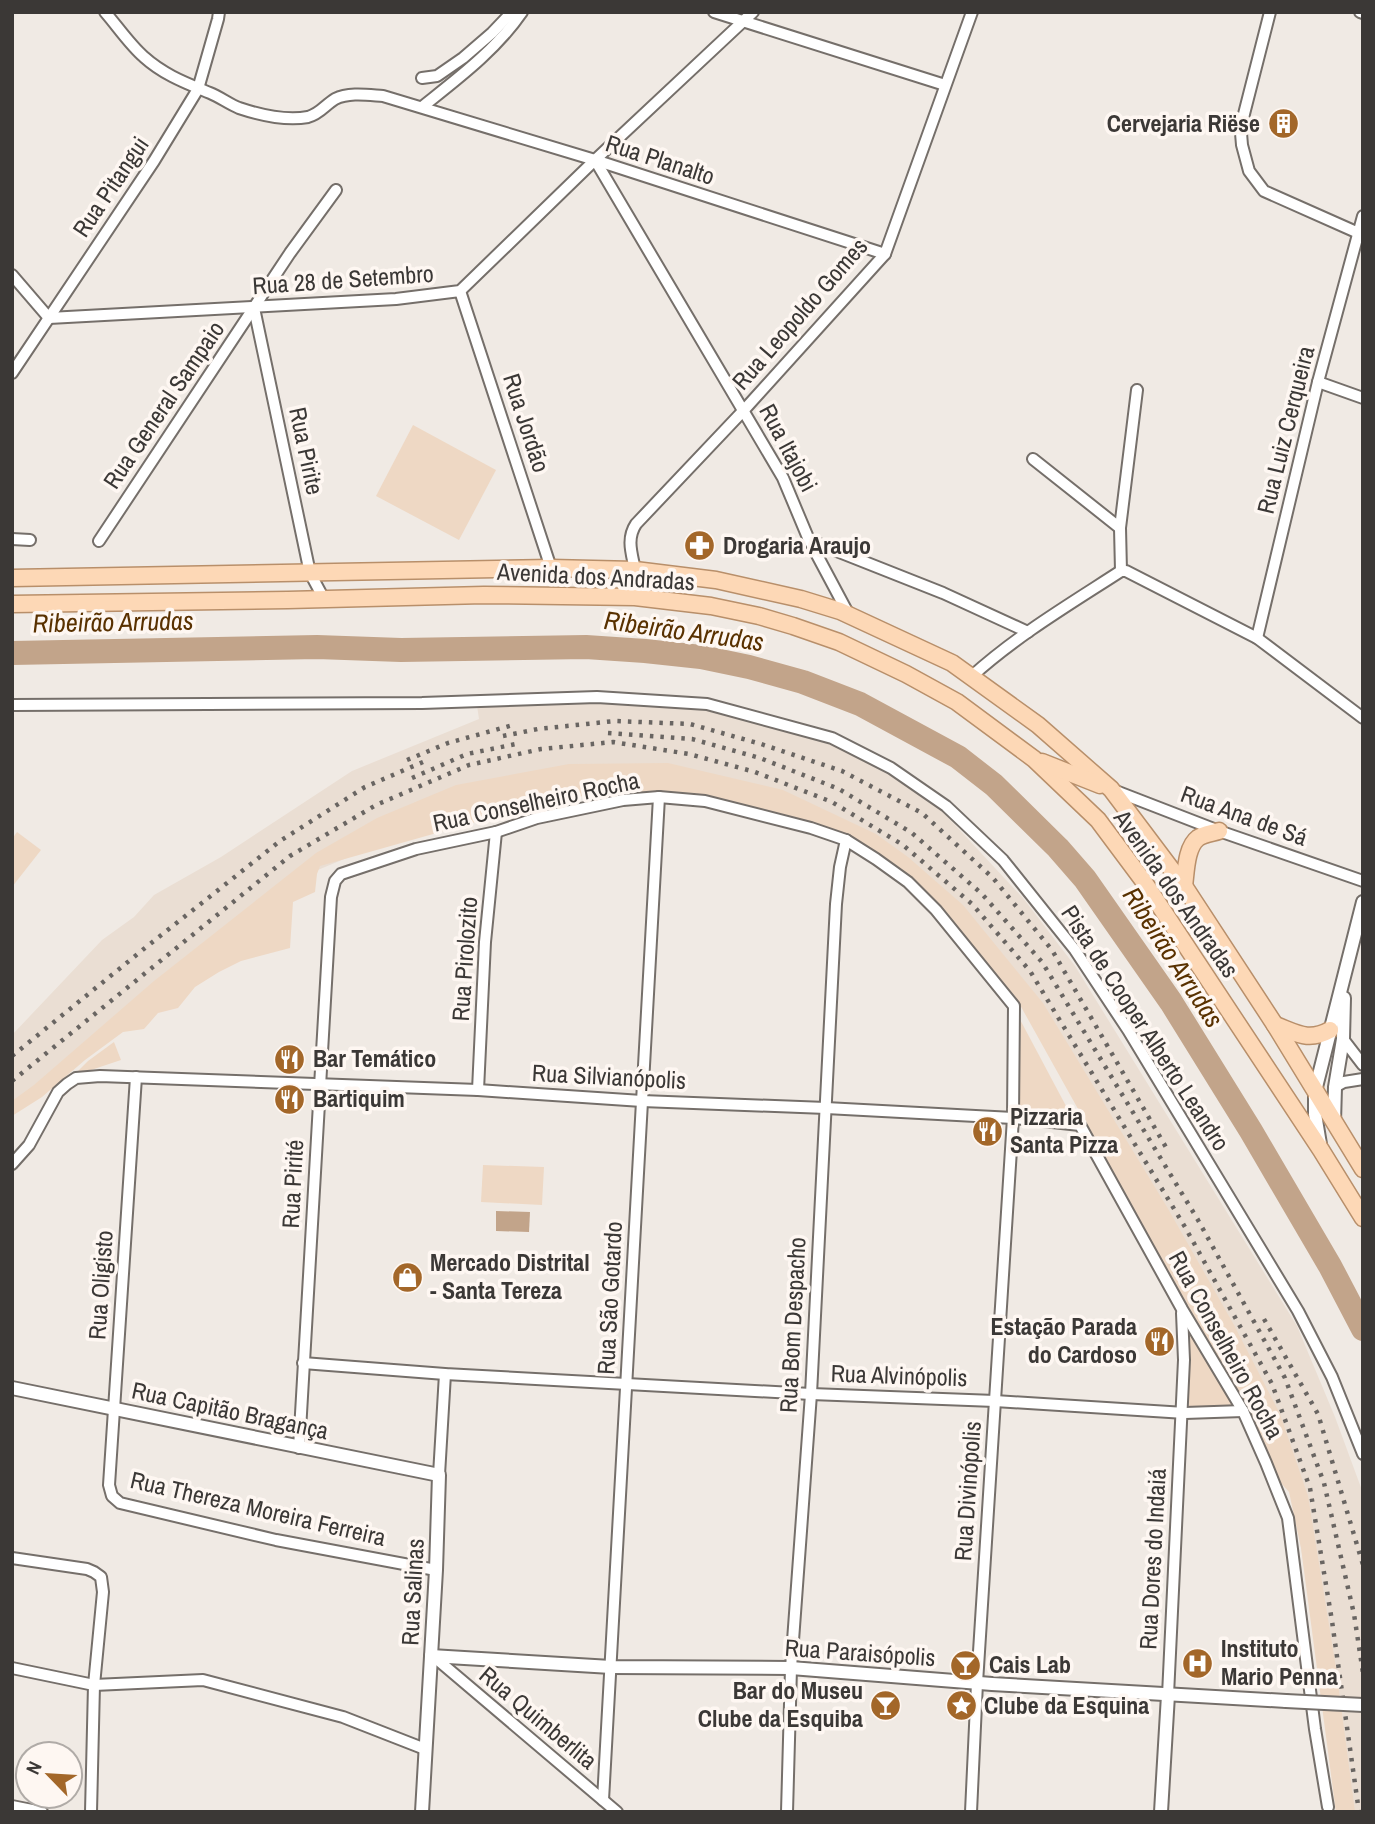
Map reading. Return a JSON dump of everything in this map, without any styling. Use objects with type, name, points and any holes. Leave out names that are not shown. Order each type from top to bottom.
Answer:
[{"type":"main road","name":"Avenida dos Andradas","points":[[12,578],[551,568],[635,570],[728,582],[802,599],[849,615],[952,663],[1038,725],[1111,789],[1184,886],[1275,1025],[1363,1169]]},
{"type":"main road","points":[[550,594],[556,580],[556,573],[551,568]]},
{"type":"main road","name":"Avenida dos Andradas","points":[[12,604],[550,594],[635,597],[711,606],[793,626],[839,642],[957,702],[1034,759],[1098,820],[1135,869],[1363,1218]]},
{"type":"main road","points":[[1034,759],[1111,789]]},
{"type":"main road","points":[[1184,886],[1192,845],[1199,838],[1219,831]]},
{"type":"main road","points":[[1275,1025],[1306,1036],[1336,1034]]},
{"type":"street","name":"Rua Planalto","points":[[105,12],[143,57],[167,75],[238,107],[265,116],[310,116],[320,112],[335,99],[358,94],[383,96],[594,160],[885,254]]},
{"type":"street","name":"Rua Pitangui","points":[[12,373],[154,161],[198,89],[219,12]]},
{"type":"street","points":[[422,78],[437,76],[463,58],[512,12]]},
{"type":"street","points":[[422,107],[501,38],[522,12]]},
{"type":"street","points":[[714,12],[945,85]]},
{"type":"street","name":"Rua 28 de Setembro","points":[[49,318],[396,299],[460,291],[594,160],[753,12]]},
{"type":"street","name":"Rua Leopoldo Gomes","points":[[635,570],[631,532],[885,254],[972,12]]},
{"type":"street","points":[[1270,12],[1241,133],[1249,171],[1264,191],[1361,234]]},
{"type":"street","name":"Rua Itajobi","points":[[594,160],[783,478],[809,540],[849,615]]},
{"type":"street","name":"Rua General Sampaio","points":[[99,541],[289,253],[336,190]]},
{"type":"street","name":"Rua Luiz Cerqueira","points":[[1256,638],[1318,382],[1361,234],[1363,216]]},
{"type":"street","points":[[12,275],[49,318]]},
{"type":"street","name":"Rua Jordão","points":[[460,291],[551,568]]},
{"type":"street","name":"Rua Pirite","points":[[254,308],[310,573],[324,599]]},
{"type":"street","points":[[1318,382],[1363,398]]},
{"type":"street","points":[[1121,571],[1119,528],[1137,390]]},
{"type":"street","points":[[1033,459],[1119,528]]},
{"type":"street","points":[[12,539],[30,540]]},
{"type":"street","points":[[809,540],[943,593],[1028,632]]},
{"type":"street","points":[[971,677],[990,659],[1028,632],[1121,571],[1126,571],[1256,638],[1363,718]]},
{"type":"street","name":"Pista de Cooper Alberto Leandro","points":[[12,705],[411,702],[597,697],[707,704],[832,738],[891,768],[946,806],[1003,860],[1075,950],[1128,1030],[1298,1311],[1332,1377],[1363,1454]]},
{"type":"street","name":"Rua Ana de Sá","points":[[1111,789],[1219,831],[1363,881]]},
{"type":"street","name":"Rua Conselheiro Rocha","points":[[335,881],[348,871],[416,849],[496,831],[537,818],[623,800],[659,797],[705,802],[811,828],[846,840],[908,881],[936,910],[1014,1006]]},
{"type":"street","name":"Rua São Gotardo","points":[[603,1800],[659,797]]},
{"type":"street","name":"Rua Pirolozito","points":[[478,1090],[485,942],[496,831]]},
{"type":"street","name":"Rua Bom Despacho","points":[[787,1812],[791,1668],[811,1394],[836,904],[846,840]]},
{"type":"street","name":"Rua Pirité","points":[[299,1448],[319,1085],[331,897],[335,881]]},
{"type":"street","points":[[1334,1124],[1336,1034],[1345,976],[1363,902]]},
{"type":"street","name":"Rua Divinópolis","points":[[971,1812],[976,1683],[1013,1118],[1014,1006]]},
{"type":"street","points":[[1321,1150],[1315,1114],[1315,1091],[1336,1034]]},
{"type":"street","points":[[1336,1034],[1363,1065]]},
{"type":"street","points":[[12,1164],[29,1145],[58,1092],[67,1084],[76,1078],[136,1077]]},
{"type":"street","name":"Rua Silvianópolis","points":[[136,1077],[478,1090],[642,1101],[1013,1118],[1080,1125]]},
{"type":"street","name":"Rua Oligisto","points":[[112,1496],[109,1485],[136,1077]]},
{"type":"street","points":[[1335,1087],[1344,1082],[1363,1079]]},
{"type":"street","name":"Rua Conselheiro Rocha","points":[[1080,1125],[1242,1411],[1288,1518],[1315,1729],[1328,1807]]},
{"type":"street","name":"Rua Dores do Indaiá","points":[[1161,1812],[1182,1412],[1182,1309]]},
{"type":"street","name":"Rua Alvinópolis","points":[[303,1363],[445,1374],[811,1394],[1182,1412],[1242,1411]]},
{"type":"street","name":"Rua Salinas","points":[[422,1812],[445,1374]]},
{"type":"street","name":"Rua Capitão Bragança","points":[[12,1388],[439,1475]]},
{"type":"street","name":"Rua Thereza Moreira Ferreira","points":[[112,1496],[120,1503],[275,1540],[436,1570]]},
{"type":"street","points":[[12,1558],[87,1569],[101,1577],[103,1592],[94,1685],[90,1812]]},
{"type":"street","name":"Rua Paraisópolis","points":[[432,1656],[611,1667],[791,1668],[976,1683],[1363,1705]]},
{"type":"street","name":"Rua Quimberlita","points":[[432,1656],[617,1812]]},
{"type":"street","points":[[12,1668],[94,1685],[203,1680],[343,1717],[425,1749]]},
{"type":"street","points":[[12,1806],[42,1812]]},
{"type":"shaded area","points":[[413,425],[496,470],[459,540],[376,496]]},
{"type":"shaded area","points":[[476,699],[688,704],[813,732],[878,766],[942,811],[1023,898],[1075,966],[1297,1326],[1335,1417],[1363,1493],[1363,1812],[1336,1812],[1317,1651],[1292,1489],[1086,1087],[935,893],[795,810],[580,785],[368,849],[313,872],[224,956],[168,1000],[12,1109],[12,1035],[102,940],[134,917],[154,895],[221,857],[352,771],[479,719]]},
{"type":"shaded area","points":[[668,763],[783,790],[876,834],[908,857],[963,905],[1043,1003],[1167,1207],[1234,1325],[1280,1414],[1308,1496],[1336,1668],[1355,1812],[1336,1812],[1301,1548],[1289,1492],[1281,1483],[1246,1410],[1015,996],[953,924],[847,838],[666,793],[592,794],[518,810],[320,866],[315,892],[293,902],[290,948],[241,961],[219,972],[195,987],[178,1008],[158,1013],[144,1029],[123,1032],[42,1097],[12,1116],[12,1101],[154,981],[316,853],[377,818],[456,785],[569,764]]},
{"type":"shaded area","points":[[17,832],[41,850],[12,887],[12,839]]},
{"type":"shaded area","points":[[1016,1012],[1074,1121],[1015,1115]]},
{"type":"shaded area","points":[[114,1042],[121,1060],[85,1072],[77,1072],[88,1061]]},
{"type":"shaded area","points":[[483,1165],[544,1167],[542,1205],[481,1202]]},
{"type":"shaded area","points":[[496,1211],[530,1212],[529,1232],[496,1231]]},
{"type":"shaded area","points":[[1186,1321],[1235,1408],[1189,1409]]},
{"type":"waterway","name":"Ribeirão Arrudas","points":[[12,653],[317,647],[401,650],[586,647],[701,657],[803,682],[860,704],[958,757],[994,785],[1058,848],[1085,879],[1171,1002],[1251,1131],[1330,1266],[1363,1329]]},
{"type":"railway","points":[[503,736],[538,729],[615,721],[690,724],[842,771],[922,813],[993,878],[1052,950],[1167,1149]]},
{"type":"railway","points":[[407,760],[448,743],[513,725]]},
{"type":"railway","points":[[608,733],[692,739],[760,758],[839,789],[912,833],[982,894],[1042,962],[1198,1220],[1285,1378],[1324,1483],[1354,1614],[1363,1673]]},
{"type":"railway","points":[[12,1081],[290,856],[376,805],[469,765],[541,749],[613,742],[689,754],[755,772],[832,802],[903,845],[972,904],[1030,971],[1185,1227],[1272,1384],[1310,1488],[1359,1812]]},
{"type":"railway","points":[[412,778],[467,754],[521,743]]},
{"type":"railway","points":[[12,1056],[280,841],[365,787],[423,762]]},
{"type":"railway","points":[[1264,1319],[1318,1414],[1363,1565]]},
{"type":"place","name":"Cervejaria Riëse","points":[[1283,124]]},
{"type":"place","name":"Drogaria Araujo","points":[[700,546]]},
{"type":"place","name":"Bar Temático","points":[[290,1059]]},
{"type":"place","name":"Bartiquim","points":[[290,1099]]},
{"type":"place","name":"Pizzaria Santa Pizza","points":[[987,1131]]},
{"type":"place","name":"Mercado Distrital - Santa Tereza","points":[[407,1277]]},
{"type":"place","name":"Estação Parada do Cardoso","points":[[1160,1341]]},
{"type":"place","name":"Instituto Mario Penna","points":[[1198,1663]]},
{"type":"place","name":"Cais Lab","points":[[966,1665]]},
{"type":"place","name":"Bar do Museu Clube da Esquiba","points":[[886,1705]]},
{"type":"place","name":"Clube da Esquina","points":[[961,1706]]}]
